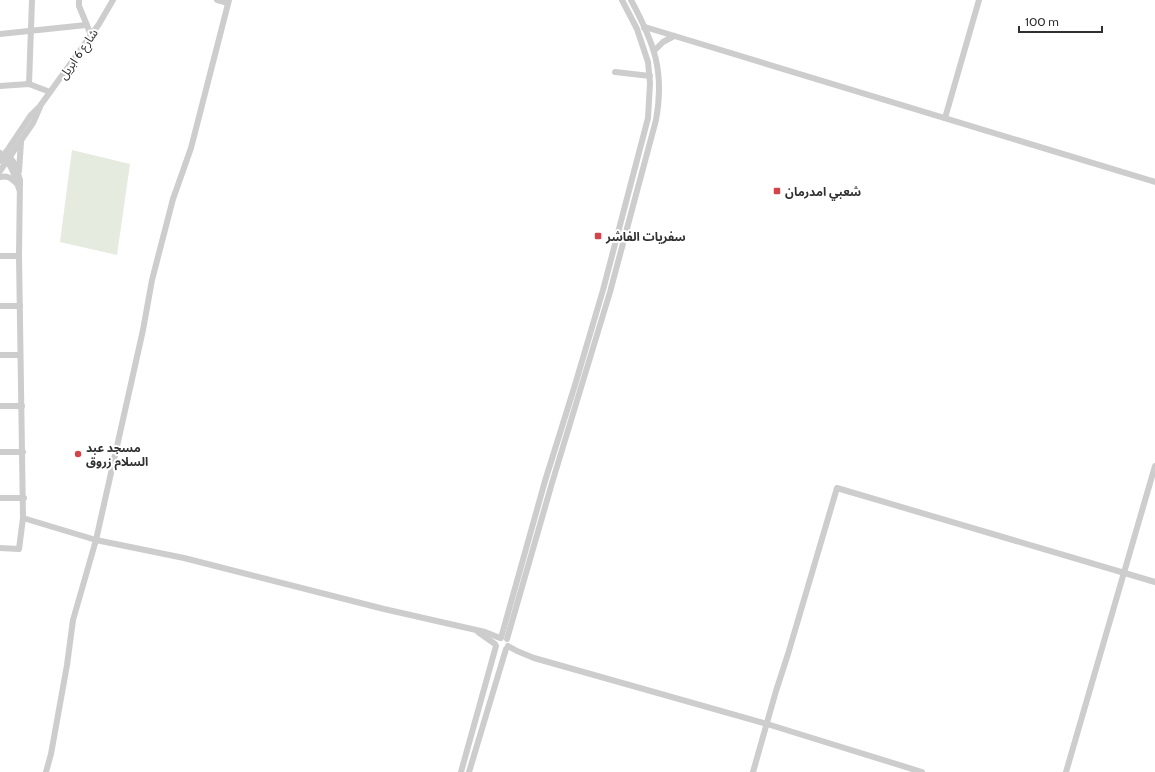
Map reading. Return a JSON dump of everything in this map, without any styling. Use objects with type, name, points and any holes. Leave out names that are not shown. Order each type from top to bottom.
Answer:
[{"type":"street","points":[[29,84],[32,0]]},
{"type":"street","points":[[79,0],[78,6],[91,35]]},
{"type":"street","name":"شارع 6 ابريل","points":[[40,106],[91,35],[113,0]]},
{"type":"street","points":[[46,772],[51,754],[67,665],[73,620],[96,540],[143,330],[152,280],[173,200],[191,148],[228,1],[217,0]]},
{"type":"street","points":[[469,772],[504,642],[532,528],[611,260],[650,110],[650,76],[648,62],[637,29],[622,0]]},
{"type":"street","points":[[476,631],[496,645],[499,650],[504,642],[592,352],[657,116],[659,99],[658,67],[646,27],[632,0]]},
{"type":"street","points":[[945,118],[980,0]]},
{"type":"street","points":[[0,34],[86,25]]},
{"type":"street","points":[[637,29],[646,27],[1155,182]]},
{"type":"street","points":[[654,51],[662,42],[674,36]]},
{"type":"street","points":[[615,72],[650,76]]},
{"type":"street","points":[[0,86],[29,84],[50,92]]},
{"type":"street","points":[[4,157],[22,140],[33,123],[40,106]]},
{"type":"street","points":[[0,171],[4,157],[31,115],[40,106]]},
{"type":"street","points":[[19,174],[22,140]]},
{"type":"street","points":[[0,548],[19,549],[24,518],[19,256],[21,184],[15,164],[4,157]]},
{"type":"street","points":[[4,157],[12,169],[20,192]]},
{"type":"street","points":[[0,177],[9,177],[17,184]]},
{"type":"street","points":[[0,256],[19,256]]},
{"type":"street","points":[[611,260],[618,262]]},
{"type":"street","points":[[0,306],[20,306]]},
{"type":"street","points":[[0,355],[20,355]]},
{"type":"street","points":[[0,406],[22,406]]},
{"type":"street","points":[[0,452],[23,452]]},
{"type":"street","points":[[1066,772],[1155,466]]},
{"type":"street","points":[[754,772],[776,691],[837,488],[1155,582]]},
{"type":"street","points":[[0,498],[24,498]]},
{"type":"street","points":[[24,518],[96,540],[184,558],[384,609],[490,634],[517,651],[534,658],[767,724],[922,772]]},
{"type":"street","points":[[532,528],[538,530]]},
{"type":"street","points":[[461,772],[496,641],[504,642]]},
{"type":"shaded area","points":[[72,150],[130,164],[117,255],[60,242]]},
{"type":"place","name":"شعبي امدرمان","points":[[777,191]]},
{"type":"place","name":"سفريات الفاشر","points":[[598,236]]},
{"type":"place","name":"مسجد عبد السلام زروق","points":[[78,454]]}]
